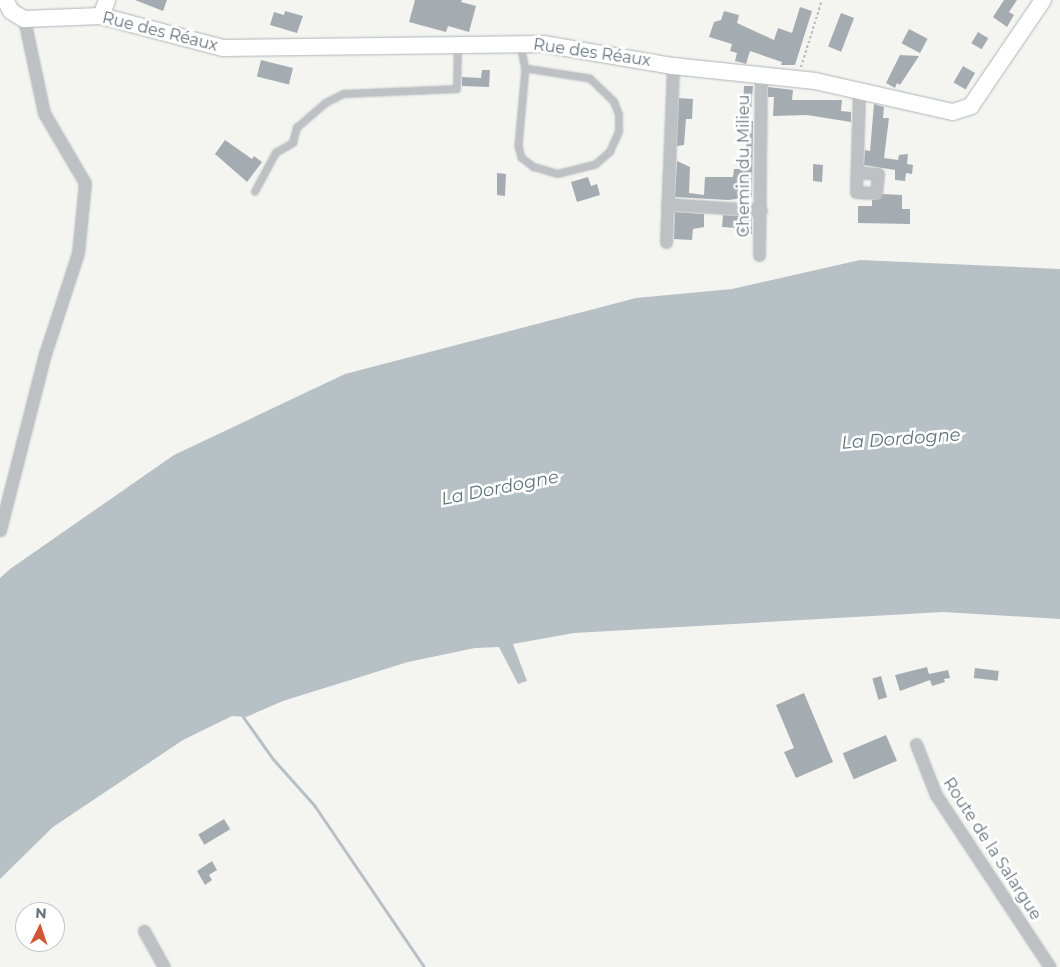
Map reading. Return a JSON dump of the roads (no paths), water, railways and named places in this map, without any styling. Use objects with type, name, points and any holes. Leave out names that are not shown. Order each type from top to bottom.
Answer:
[{"type":"street","points":[[0,530],[45,354],[78,253],[86,184],[44,113],[24,19],[11,11],[5,0]]},
{"type":"street","points":[[101,16],[107,0]]},
{"type":"street","name":"Rue des Réaux","points":[[24,19],[101,16],[223,48],[543,44],[674,66],[797,80],[859,91],[953,112],[963,111],[971,106],[1043,0]]},
{"type":"street","points":[[666,242],[674,66]]},
{"type":"street","name":"Chemin du Milieu","points":[[759,255],[761,76]]},
{"type":"street","points":[[858,172],[859,91]]},
{"type":"street","points":[[667,204],[761,210]]},
{"type":"street","name":"Route de la Salargue","points":[[916,744],[936,795],[1050,967]]},
{"type":"street","points":[[144,931],[164,967]]},
{"type":"lane","points":[[520,44],[526,69],[518,146],[522,158],[534,167],[558,174],[595,166],[610,152],[619,132],[619,115],[614,102],[590,79],[526,69]]},
{"type":"lane","points":[[255,192],[276,153],[293,143],[297,128],[335,98],[344,94],[457,89],[458,45]]},
{"type":"water","name":"La Dordogne","points":[[860,260],[1060,269],[1060,619],[943,612],[574,633],[513,644],[527,681],[518,684],[499,647],[475,648],[408,662],[283,701],[246,717],[232,716],[183,740],[53,827],[0,879],[0,578],[10,569],[174,455],[345,374],[636,298],[732,289]]},
{"type":"waterway","points":[[241,714],[273,759],[314,805],[424,967]]}]
